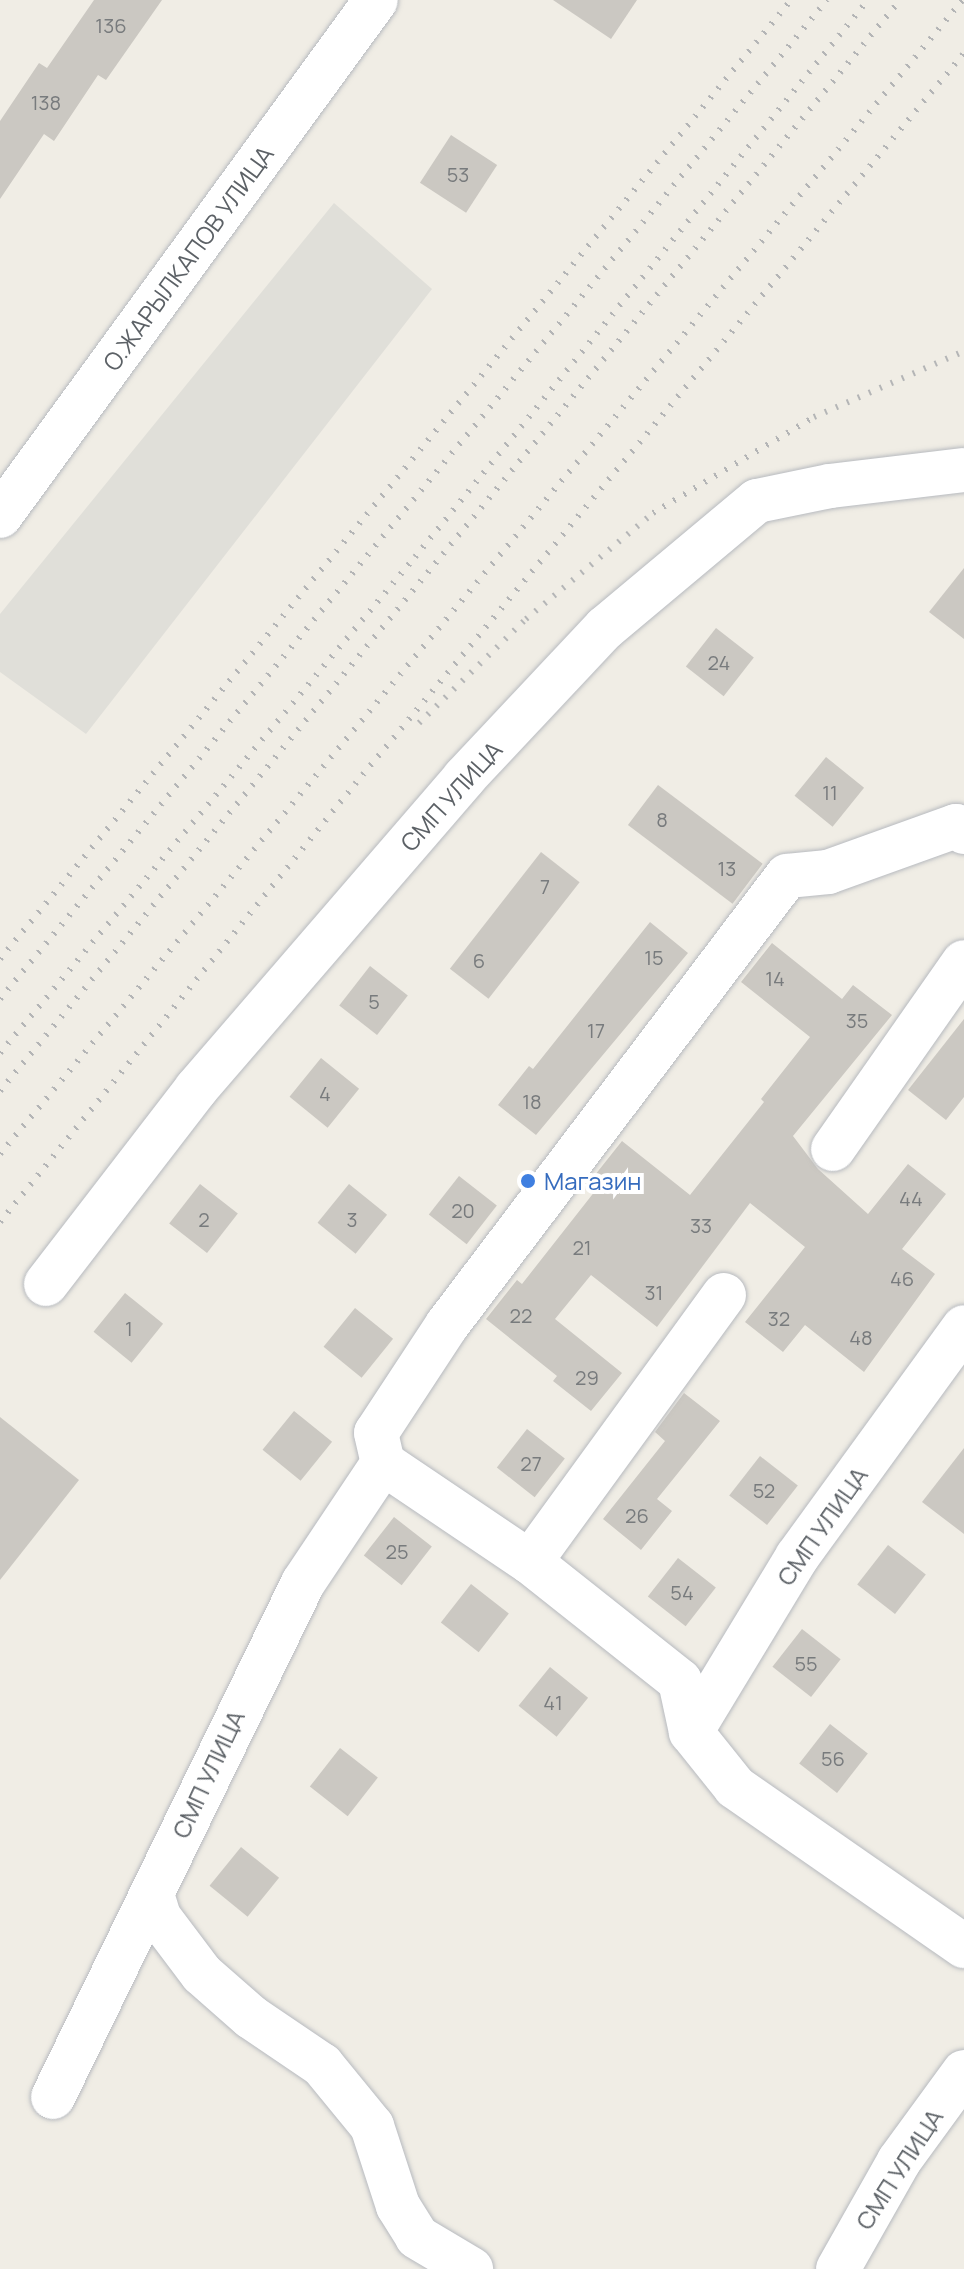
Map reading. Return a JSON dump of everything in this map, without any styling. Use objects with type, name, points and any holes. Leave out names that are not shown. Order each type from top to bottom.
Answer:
[{"type":"street","name":"О.ЖАРЫЛКАПОВ УЛИЦА","points":[[0,516],[376,0]]},
{"type":"street","name":"СМП УЛИЦА","points":[[46,1284],[196,1089],[464,778],[605,628],[757,501],[830,486],[964,470]]},
{"type":"street","points":[[964,832],[956,826],[828,872],[787,876],[447,1325],[376,1433],[383,1463],[530,1562],[680,1681],[691,1732],[735,1787],[964,1946]]},
{"type":"street","points":[[833,1149],[964,962]]},
{"type":"street","points":[[530,1562],[724,1295]]},
{"type":"street","name":"СМП УЛИЦА","points":[[691,1732],[797,1557],[964,1327]]},
{"type":"street","name":"СМП УЛИЦА","points":[[53,2097],[303,1583],[383,1463]]},
{"type":"street","points":[[152,1894],[159,1917],[202,1974],[251,2017],[322,2065],[372,2126],[398,2206],[417,2237],[471,2269]]},
{"type":"street","name":"СМП УЛИЦА","points":[[838,2269],[899,2161],[964,2072]]},
{"type":"shaded area","points":[[334,203],[432,289],[86,734],[0,672],[0,614]]},
{"type":"building","points":[[94,0],[162,0],[106,80],[98,75],[54,141],[44,134],[0,199],[0,121],[39,63],[47,68]]},
{"type":"building","points":[[553,0],[637,0],[611,39]]},
{"type":"building","points":[[451,135],[497,165],[466,213],[420,183]]},
{"type":"building","points":[[964,568],[964,639],[929,612]]},
{"type":"building","points":[[716,628],[754,658],[724,696],[686,667]]},
{"type":"building","points":[[826,757],[864,788],[833,827],[795,796]]},
{"type":"building","points":[[658,785],[763,864],[733,904],[628,825]]},
{"type":"building","points":[[541,852],[580,882],[488,999],[450,969]]},
{"type":"building","points":[[650,922],[688,953],[536,1135],[498,1105],[529,1066],[533,1069]]},
{"type":"building","points":[[772,943],[842,999],[853,985],[892,1015],[793,1136],[818,1169],[868,1214],[908,1164],[946,1194],[902,1249],[935,1274],[864,1372],[805,1325],[783,1352],[745,1322],[805,1247],[750,1203],[657,1327],[591,1275],[555,1319],[622,1373],[591,1411],[553,1381],[557,1376],[486,1319],[517,1280],[522,1284],[599,1186],[591,1180],[622,1141],[690,1195],[764,1102],[761,1099],[810,1037],[741,982]]},
{"type":"building","points":[[370,966],[408,996],[377,1035],[339,1005]]},
{"type":"building","points":[[964,1019],[964,1097],[946,1120],[908,1090]]},
{"type":"building","points":[[321,1058],[359,1089],[328,1128],[290,1097]]},
{"type":"building","points":[[459,1176],[497,1206],[467,1244],[429,1215]]},
{"type":"building","points":[[200,1184],[238,1214],[207,1253],[169,1223]]},
{"type":"building","points":[[349,1184],[387,1215],[356,1254],[318,1223]]},
{"type":"building","points":[[125,1293],[163,1324],[132,1363],[94,1332]]},
{"type":"building","points":[[355,1308],[393,1339],[362,1378],[324,1347]]},
{"type":"building","points":[[684,1393],[720,1421],[657,1499],[672,1511],[641,1550],[603,1519],[665,1441],[655,1432]]},
{"type":"building","points":[[294,1411],[332,1442],[301,1481],[263,1450]]},
{"type":"building","points":[[0,1417],[79,1480],[0,1580]]},
{"type":"building","points":[[527,1429],[565,1459],[535,1497],[497,1468]]},
{"type":"building","points":[[964,1448],[964,1534],[922,1502]]},
{"type":"building","points":[[760,1456],[798,1486],[767,1525],[729,1495]]},
{"type":"building","points":[[394,1517],[432,1547],[402,1585],[364,1556]]},
{"type":"building","points":[[888,1545],[926,1575],[895,1614],[857,1584]]},
{"type":"building","points":[[678,1558],[716,1588],[686,1626],[648,1597]]},
{"type":"building","points":[[471,1584],[509,1614],[479,1652],[441,1623]]},
{"type":"building","points":[[802,1629],[841,1659],[811,1697],[772,1667]]},
{"type":"building","points":[[550,1667],[588,1698],[557,1737],[519,1706]]},
{"type":"building","points":[[830,1724],[868,1754],[837,1793],[799,1763]]},
{"type":"building","points":[[340,1748],[378,1778],[348,1816],[310,1787]]},
{"type":"building","points":[[241,1847],[279,1878],[248,1917],[210,1886]]},
{"type":"railway","points":[[0,959],[791,0]]},
{"type":"railway","points":[[0,999],[827,0]]},
{"type":"railway","points":[[0,1053],[415,557],[868,0]]},
{"type":"railway","points":[[0,1091],[900,0]]},
{"type":"railway","points":[[0,1154],[963,0]]},
{"type":"railway","points":[[0,1222],[355,784],[964,53]]},
{"type":"railway","points":[[419,723],[526,619],[653,513],[814,417],[964,351]]},
{"type":"place","name":"Магазин","points":[[528,1181]]}]
